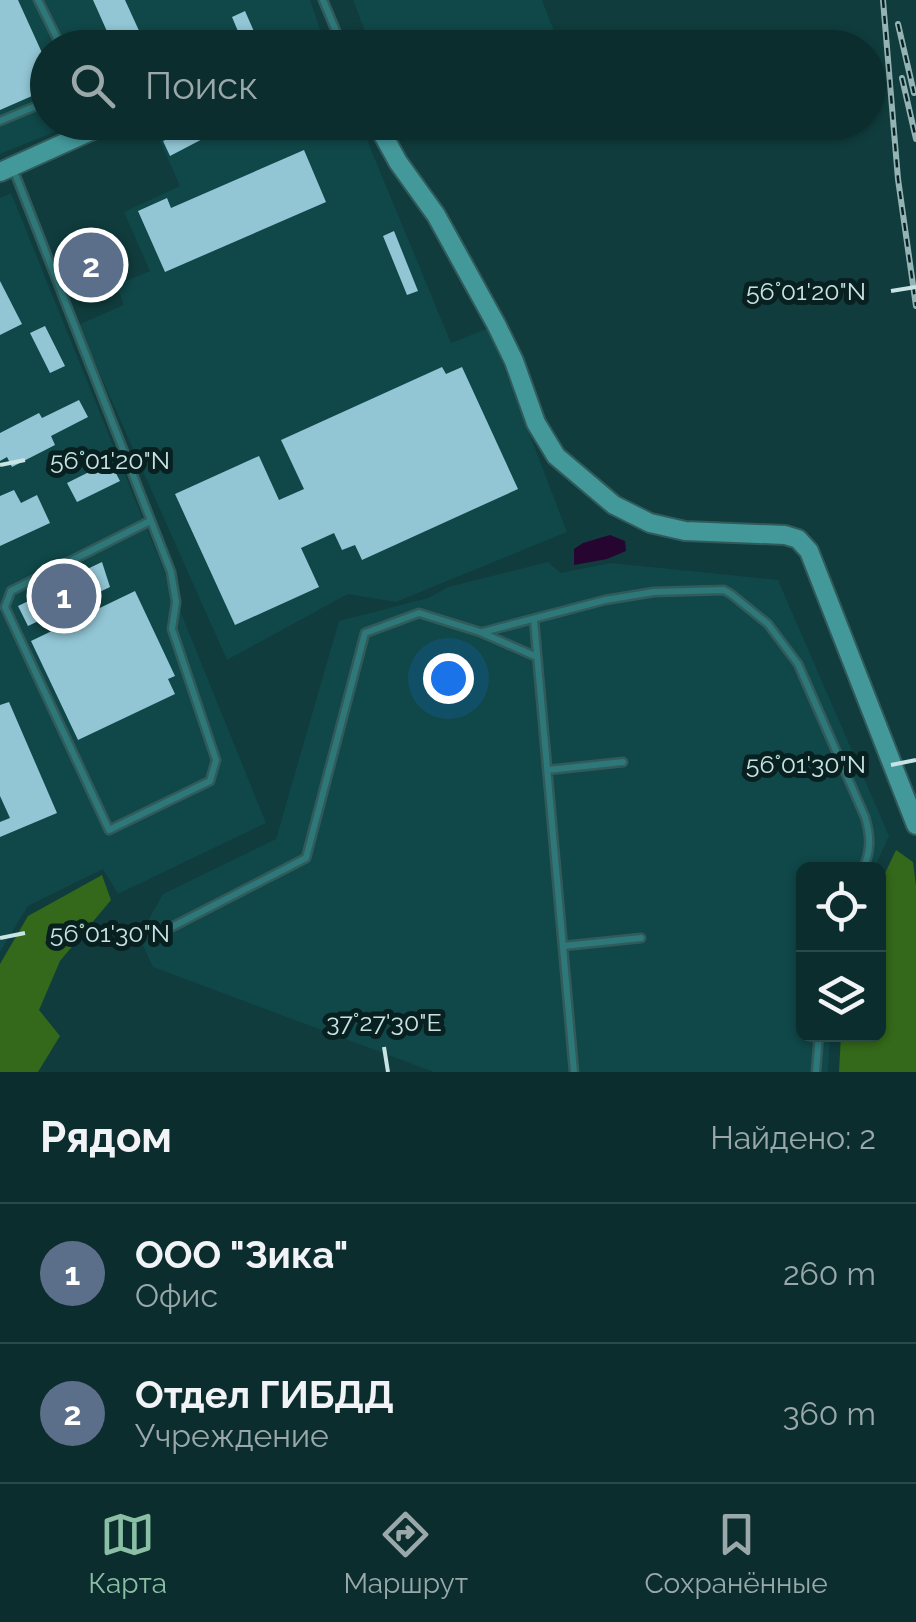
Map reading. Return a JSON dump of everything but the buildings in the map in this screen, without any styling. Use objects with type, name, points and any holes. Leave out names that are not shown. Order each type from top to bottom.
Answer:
[{"type":"street","points":[[6,169],[71,140]]},
{"type":"street","points":[[386,140],[436,215],[496,324],[536,423],[556,456],[614,505],[650,523],[685,531],[785,535],[798,539],[810,550],[916,825]]},
{"type":"lane","points":[[38,0],[53,30]]},
{"type":"lane","points":[[323,0],[336,30]]},
{"type":"lane","points":[[0,122],[30,109]]},
{"type":"lane","points":[[6,169],[171,572],[176,602],[172,630],[216,760],[210,781],[110,830],[4,607],[11,591],[150,521]]},
{"type":"lane","points":[[480,632],[654,592],[724,590],[731,594],[768,624],[798,664],[865,817],[870,835],[866,862]]},
{"type":"lane","points":[[163,938],[168,929],[306,858],[364,634],[419,613],[480,632],[538,657]]},
{"type":"lane","points":[[534,620],[574,1072]]},
{"type":"lane","points":[[548,770],[622,762]]},
{"type":"lane","points":[[563,946],[640,938]]},
{"type":"lane","points":[[816,1072],[818,1042]]},
{"type":"shaded area","points":[[0,0],[310,0],[320,30],[30,30],[30,140],[34,140],[0,154]]},
{"type":"shaded area","points":[[353,0],[542,0],[553,30],[364,30]]},
{"type":"shaded area","points":[[367,140],[451,343],[489,328],[567,532],[396,602],[348,594],[227,660],[78,325],[124,305],[116,285],[150,271],[124,212],[180,186],[160,141]]},
{"type":"shaded area","points":[[11,193],[266,823],[118,894],[103,869],[28,906],[0,952],[0,198]]},
{"type":"shaded area","points":[[610,535],[625,541],[626,551],[574,565],[574,549]]},
{"type":"shaded area","points":[[548,562],[561,573],[611,563],[778,580],[889,836],[877,862],[796,862],[796,1042],[830,1042],[828,1072],[434,1072],[153,967],[139,937],[163,894],[276,839],[339,621],[428,598],[448,587]]},
{"type":"green space","points":[[896,850],[913,862],[916,1072],[839,1072],[841,1042],[886,1042],[886,871]]},
{"type":"green space","points":[[102,875],[111,900],[60,961],[39,1010],[60,1036],[38,1072],[0,1072],[0,964],[28,916]]},
{"type":"railway","points":[[883,0],[886,30]]},
{"type":"railway","points":[[898,24],[914,93]]},
{"type":"railway","points":[[886,36],[898,179],[916,306]]},
{"type":"railway","points":[[902,78],[916,139]]},
{"type":"place","name":"Отдел ГИБДД","points":[[91,265]]},
{"type":"place","name":"ООО \"Зика\"","points":[[64,596]]}]
